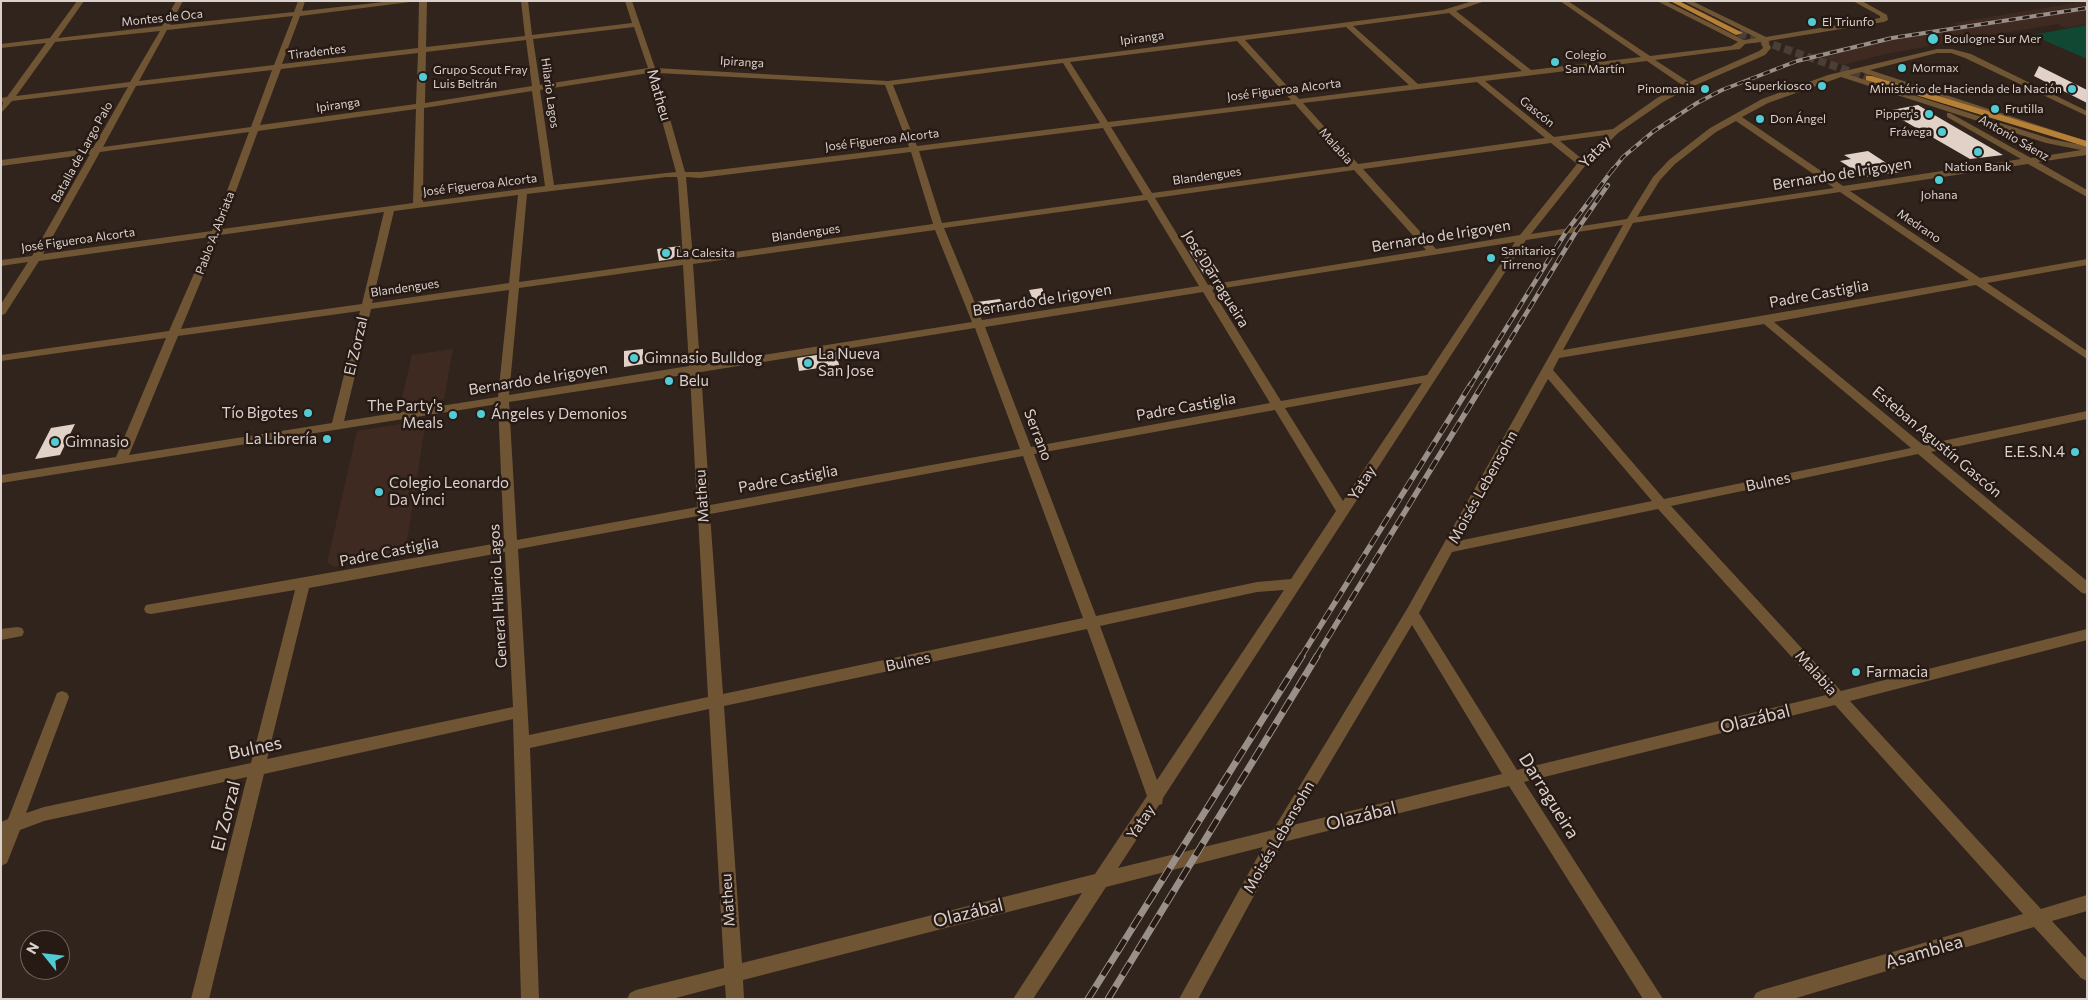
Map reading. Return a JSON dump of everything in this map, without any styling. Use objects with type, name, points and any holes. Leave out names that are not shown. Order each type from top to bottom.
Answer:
[{"type":"main road","points":[[1673,1],[1739,33]]},
{"type":"main road","points":[[1870,78],[2015,124],[2087,144]]},
{"type":"main road","points":[[2015,124],[2087,150]]},
{"type":"street","points":[[1,111],[6,100],[81,1]]},
{"type":"street","name":"Batalla de Largo Palo","points":[[1,312],[36,258],[180,1]]},
{"type":"street","name":"Pablo A. Abriata","points":[[120,461],[216,233],[302,1]]},
{"type":"street","name":"Montes de Oca","points":[[1,46],[415,1]]},
{"type":"street","points":[[418,205],[422,106],[421,51],[423,1]]},
{"type":"street","name":"Hilario Lagos","points":[[524,1],[538,88],[550,189]]},
{"type":"street","name":"Matheu","points":[[628,1],[652,70],[682,175],[734,999]]},
{"type":"street","name":"Ipiranga","points":[[1,163],[422,106],[652,70],[888,83],[1450,10],[1482,1]]},
{"type":"street","points":[[1564,1],[1688,85]]},
{"type":"street","points":[[1660,1],[1742,42]]},
{"type":"street","points":[[1686,1],[1764,39]]},
{"type":"street","name":"José Figueroa Alcorta","points":[[1,262],[418,205],[666,174],[700,175],[1737,47],[1742,42],[1884,20],[1885,17],[1856,1]]},
{"type":"street","name":"Gascón","points":[[1450,10],[1528,72]]},
{"type":"street","points":[[1347,24],[1415,86]]},
{"type":"street","name":"Tiradentes","points":[[6,100],[635,25]]},
{"type":"street","name":"Malabia","points":[[1240,38],[1434,253]]},
{"type":"street","name":"Yatay","points":[[1022,999],[1156,799],[1429,378],[1523,238],[1582,164],[1615,131],[1660,100],[1688,85],[1762,54],[1766,48],[1764,39]]},
{"type":"street","name":"Moisés Lebensohn","points":[[1188,999],[1277,837],[1449,548],[1630,221],[1656,178],[1672,162],[1713,130],[1765,101],[1831,76],[1843,75],[1937,51],[1960,53],[2087,114]]},
{"type":"street","name":"José Darragueira","points":[[1066,61],[1148,198],[1343,512]]},
{"type":"street","points":[[1862,70],[2056,131],[2087,144]]},
{"type":"street","points":[[1843,75],[2049,141],[2087,150]]},
{"type":"street","name":"Gascón","points":[[1477,78],[1582,164]]},
{"type":"street","name":"Serrano","points":[[888,83],[914,148],[939,228],[979,325],[1092,623],[1156,799]]},
{"type":"street","name":"Antonio Sáenz","points":[[1928,103],[2087,194]]},
{"type":"street","name":"Medrano","points":[[1736,117],[2087,356]]},
{"type":"street","name":"Blandengues","points":[[1,358],[939,228],[1615,131]]},
{"type":"street","name":"Bernardo de Irigoyen","points":[[1,479],[694,371],[1630,221],[2029,161],[2087,150]]},
{"type":"street","name":"General Hilario Lagos","points":[[523,192],[503,400],[522,743],[530,999]]},
{"type":"street","name":"El Zorzal","points":[[337,426],[390,209]]},
{"type":"street","name":"Padre Castiglia","points":[[1556,355],[1766,320],[2087,262]]},
{"type":"street","name":"Esteban Agustín Gascón","points":[[1766,320],[2087,589]]},
{"type":"street","name":"Malabia","points":[[1547,372],[1662,504],[2087,972]]},
{"type":"street","name":"Padre Castiglia","points":[[152,609],[182,598],[303,584],[1429,378]]},
{"type":"street","name":"Bulnes","points":[[1449,548],[2087,415]]},
{"type":"street","name":"El Zorzal","points":[[200,999],[259,768],[303,584]]},
{"type":"street","name":"Bulnes","points":[[522,743],[1257,587],[1295,584]]},
{"type":"street","name":"Darragueira","points":[[1412,613],[1513,778],[1654,999]]},
{"type":"street","points":[[1,635],[17,632]]},
{"type":"street","name":"Olazábal","points":[[636,999],[1103,879],[1839,698],[2087,634]]},
{"type":"street","points":[[1,858],[8,827],[62,697]]},
{"type":"street","name":"Bulnes","points":[[8,827],[44,814],[519,712]]},
{"type":"street","name":"Asamblea","points":[[1762,999],[2087,903]]},
{"type":"shaded area","points":[[2087,1],[2087,24],[2065,28],[2058,24],[1881,55],[1843,65],[1812,54],[1887,37],[1958,26],[1953,23]]},
{"type":"shaded area","points":[[453,349],[444,399],[400,406],[412,355]]},
{"type":"shaded area","name":"Colegio Leonardo Da Vinci","points":[[426,420],[405,554],[334,567],[327,563],[357,431]]},
{"type":"green space","points":[[2087,25],[2087,59],[2032,35]]},
{"type":"building","name":"Ministério de Hacienda de la Nación","points":[[2039,66],[2087,90],[2087,103],[2034,76]]},
{"type":"building","points":[[1918,105],[2003,155],[1970,159],[1887,111]]},
{"type":"building","points":[[1868,151],[1900,172],[1865,177],[1840,161],[1851,159],[1844,155]]},
{"type":"building","name":"La Calesita","points":[[680,246],[681,252],[671,259],[659,261],[657,249]]},
{"type":"building","points":[[1202,248],[1219,272],[1204,274],[1189,250]]},
{"type":"building","points":[[1042,288],[1047,300],[1034,302],[1029,290]]},
{"type":"building","points":[[1000,299],[1005,310],[989,312],[980,310],[977,302]]},
{"type":"building","name":"Gimnasio Bulldog","points":[[643,349],[643,364],[624,367],[624,351]]},
{"type":"building","points":[[836,352],[839,365],[799,371],[797,358]]},
{"type":"building","name":"Gimnasio","points":[[75,424],[60,455],[35,459],[51,428]]},
{"type":"tunnel","points":[[1739,33],[1869,78]]},
{"type":"railway","points":[[1612,171],[1623,157],[1654,131],[1697,103],[1722,90],[1797,61],[1892,38],[2087,8]]},
{"type":"railway","points":[[1470,386],[1566,232],[1613,169]]},
{"type":"railway","points":[[1482,386],[1577,230],[1608,185]]},
{"type":"railway","points":[[1301,657],[1471,384]]},
{"type":"railway","points":[[1316,657],[1483,384]]},
{"type":"railway","points":[[1088,999],[1302,656]]},
{"type":"railway","points":[[1108,999],[1317,656]]},
{"type":"place","name":"El Triunfo","points":[[1812,22]]},
{"type":"place","name":"Boulogne Sur Mer","points":[[1933,39]]},
{"type":"place","name":"Colegio San Martín","points":[[1555,62]]},
{"type":"place","name":"Mormax","points":[[1902,68]]},
{"type":"place","name":"Grupo Scout Fray Luis Beltrán","points":[[423,77]]},
{"type":"place","name":"Superkiosco","points":[[1822,86]]},
{"type":"place","name":"Pinomania","points":[[1705,89]]},
{"type":"place","name":"Ministério de Hacienda de la Nación","points":[[2072,89]]},
{"type":"place","name":"Frutilla","points":[[1995,109]]},
{"type":"place","name":"Pipper's","points":[[1929,114]]},
{"type":"place","name":"Don Ángel","points":[[1760,119]]},
{"type":"place","name":"Frávega","points":[[1942,132]]},
{"type":"place","name":"Nation Bank","points":[[1978,152]]},
{"type":"place","name":"Johana","points":[[1939,180]]},
{"type":"place","name":"La Calesita","points":[[666,253]]},
{"type":"place","name":"Sanitarios Tirreno","points":[[1491,258]]},
{"type":"place","name":"Gimnasio Bulldog","points":[[634,358]]},
{"type":"place","name":"La Nueva San Jose","points":[[808,363]]},
{"type":"place","name":"Belu","points":[[669,381]]},
{"type":"place","name":"Tío Bigotes","points":[[308,413]]},
{"type":"place","name":"Ángeles y Demonios","points":[[481,414]]},
{"type":"place","name":"The Party's Meals","points":[[453,415]]},
{"type":"place","name":"La Librería","points":[[327,439]]},
{"type":"place","name":"Gimnasio","points":[[55,442]]},
{"type":"place","name":"E.E.S.N.4","points":[[2075,452]]},
{"type":"place","name":"Colegio Leonardo Da Vinci","points":[[379,492]]},
{"type":"place","name":"Farmacia","points":[[1856,672]]}]
